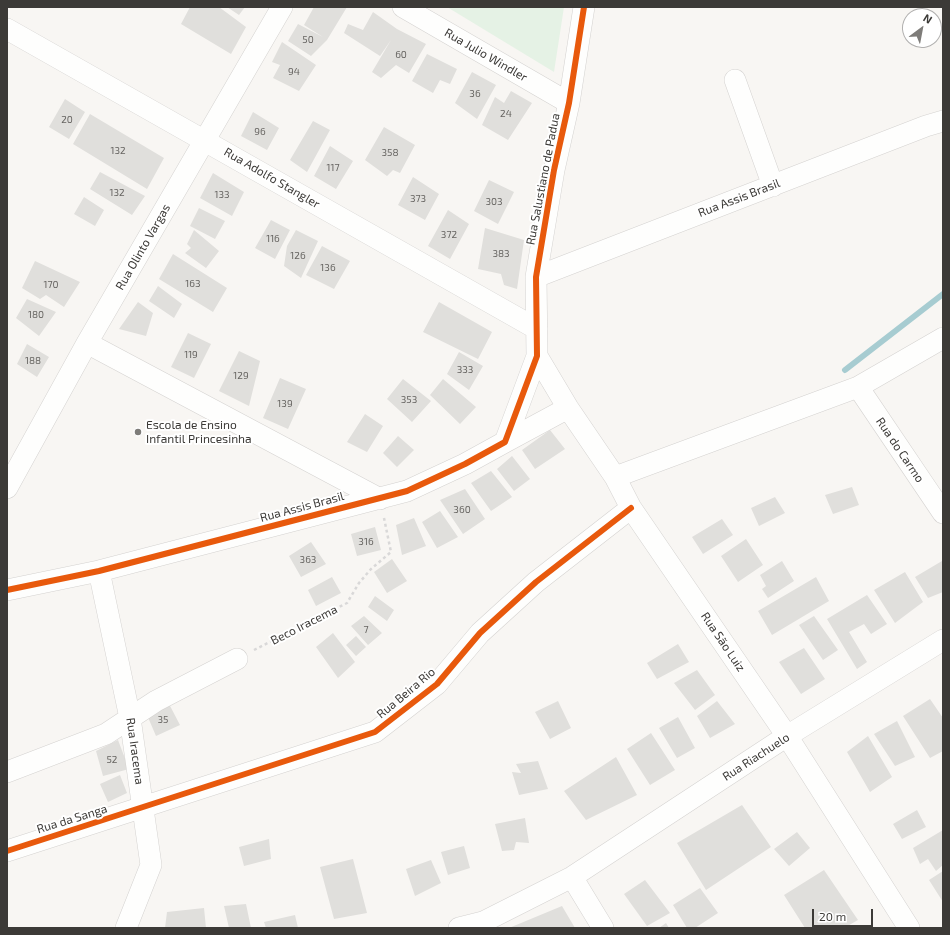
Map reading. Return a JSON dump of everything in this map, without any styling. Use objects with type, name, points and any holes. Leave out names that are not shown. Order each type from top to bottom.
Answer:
[{"type":"street","name":"Rua Olinto Vargas","points":[[7,488],[87,343],[282,7]]},
{"type":"street","name":"Rua Julio Windler","points":[[403,7],[569,103]]},
{"type":"street","name":"Rua Salustiano de Padua","points":[[537,356],[536,277],[554,170],[569,103],[584,7]]},
{"type":"street","name":"Rua Adolfo Stangler","points":[[7,29],[537,329]]},
{"type":"street","points":[[735,80],[773,186]]},
{"type":"street","name":"Rua Assis Brasil","points":[[536,277],[926,126],[943,121]]},
{"type":"street","points":[[615,477],[858,387],[943,338]]},
{"type":"street","points":[[87,343],[380,499]]},
{"type":"street","points":[[505,442],[537,356]]},
{"type":"street","name":"Rua São Luiz","points":[[537,356],[568,408],[615,477],[631,508],[787,736],[909,928]]},
{"type":"street","name":"Rua do Carmo","points":[[858,387],[943,513]]},
{"type":"street","name":"Rua Assis Brasil","points":[[7,590],[99,571],[407,491],[465,464],[568,408]]},
{"type":"street","name":"Rua Beira Rio","points":[[143,809],[375,732],[437,684],[480,633],[536,582],[631,508]]},
{"type":"street","name":"Rua Iracema","points":[[99,571],[130,718],[151,865],[126,928]]},
{"type":"street","name":"Rua Riachuelo","points":[[459,928],[483,922],[572,877],[787,736],[943,640]]},
{"type":"street","points":[[7,772],[106,734],[156,701],[237,659]]},
{"type":"street","name":"Rua da Sanga","points":[[7,851],[143,809]]},
{"type":"street","points":[[572,877],[603,928]]},
{"type":"green space","points":[[447,7],[564,7],[554,72]]},
{"type":"building","points":[[190,7],[219,7],[246,27],[231,54],[181,24]]},
{"type":"building","points":[[227,7],[245,7],[239,15]]},
{"type":"building","points":[[314,7],[347,7],[327,40],[311,56],[288,41],[298,24],[323,37],[304,25]]},
{"type":"building","points":[[373,12],[397,29],[426,44],[409,73],[396,65],[381,78],[372,72],[391,40],[380,56],[344,33],[348,24],[363,30]]},
{"type":"building","points":[[282,42],[316,65],[299,91],[273,78],[280,65],[272,62]]},
{"type":"building","points":[[427,54],[457,69],[450,84],[440,80],[433,93],[412,81]]},
{"type":"building","points":[[472,72],[496,85],[477,119],[455,103]]},
{"type":"building","points":[[511,91],[532,103],[508,140],[482,125],[495,97],[504,103]]},
{"type":"building","points":[[65,99],[85,112],[69,139],[49,127]]},
{"type":"building","points":[[253,112],[279,128],[267,150],[241,136]]},
{"type":"building","points":[[90,114],[164,158],[147,189],[73,144]]},
{"type":"building","points":[[313,121],[330,130],[307,172],[290,160]]},
{"type":"building","points":[[384,127],[415,145],[400,173],[393,170],[387,176],[365,160]]},
{"type":"building","points":[[330,146],[353,161],[336,189],[314,176]]},
{"type":"building","points":[[100,172],[145,196],[132,215],[90,189]]},
{"type":"building","points":[[213,173],[244,192],[232,216],[200,198]]},
{"type":"building","points":[[413,177],[439,194],[425,220],[398,205]]},
{"type":"building","points":[[489,180],[514,192],[498,224],[474,211]]},
{"type":"building","points":[[84,197],[104,210],[95,226],[74,214]]},
{"type":"building","points":[[199,208],[225,221],[215,239],[190,226]]},
{"type":"building","points":[[448,210],[469,224],[450,259],[428,246]]},
{"type":"building","points":[[271,220],[290,230],[275,259],[255,248]]},
{"type":"building","points":[[485,228],[524,240],[517,289],[504,285],[501,274],[478,269]]},
{"type":"building","points":[[194,230],[219,251],[206,268],[185,253],[191,248],[187,244]]},
{"type":"building","points":[[296,230],[318,241],[301,278],[284,266],[287,246]]},
{"type":"building","points":[[322,246],[350,261],[334,289],[306,275]]},
{"type":"building","points":[[173,254],[227,288],[213,312],[159,279]]},
{"type":"building","points":[[35,261],[80,282],[64,307],[46,295],[40,299],[22,288]]},
{"type":"building","points":[[158,286],[182,304],[174,318],[149,301]]},
{"type":"building","points":[[27,299],[56,312],[39,336],[16,318]]},
{"type":"building","points":[[138,302],[153,313],[146,336],[119,329]]},
{"type":"building","points":[[439,302],[492,332],[478,359],[423,332]]},
{"type":"building","points":[[188,333],[211,344],[194,378],[171,367]]},
{"type":"building","points":[[27,344],[49,357],[37,377],[17,364]]},
{"type":"building","points":[[239,351],[260,361],[249,406],[219,391]]},
{"type":"building","points":[[459,352],[483,366],[469,390],[447,374]]},
{"type":"building","points":[[280,378],[306,389],[288,429],[263,418]]},
{"type":"building","points":[[403,379],[431,401],[412,422],[387,399]]},
{"type":"building","points":[[443,379],[476,407],[460,424],[430,395]]},
{"type":"building","points":[[365,414],[383,426],[367,452],[347,442]]},
{"type":"building","points":[[550,430],[565,449],[535,469],[522,450]]},
{"type":"building","points":[[398,436],[414,450],[397,467],[383,453]]},
{"type":"building","points":[[512,456],[530,479],[514,491],[497,469]]},
{"type":"building","points":[[491,471],[512,497],[491,511],[471,483]]},
{"type":"building","points":[[852,487],[859,505],[833,514],[825,495]]},
{"type":"building","points":[[465,489],[485,519],[463,534],[440,500]]},
{"type":"building","points":[[775,497],[785,513],[759,526],[751,508]]},
{"type":"building","points":[[440,511],[458,537],[437,548],[422,522]]},
{"type":"building","points":[[414,518],[426,546],[402,555],[396,525]]},
{"type":"building","points":[[722,519],[733,535],[703,554],[692,537]]},
{"type":"building","points":[[375,527],[381,550],[357,556],[351,534]]},
{"type":"building","points":[[746,539],[763,565],[738,582],[721,556]]},
{"type":"building","points":[[311,542],[326,564],[301,577],[289,556]]},
{"type":"building","points":[[392,559],[407,581],[387,593],[374,572]]},
{"type":"building","points":[[782,561],[794,581],[768,598],[762,589],[766,586],[760,575]]},
{"type":"building","points":[[942,561],[943,592],[928,598],[915,577]]},
{"type":"building","points":[[905,572],[923,602],[895,623],[874,590]]},
{"type":"building","points":[[332,577],[341,593],[316,606],[308,590]]},
{"type":"building","points":[[816,577],[829,601],[772,635],[758,611]]},
{"type":"building","points":[[867,595],[887,624],[871,634],[864,624],[849,632],[867,662],[857,669],[827,619]]},
{"type":"building","points":[[375,596],[394,610],[387,621],[368,607]]},
{"type":"building","points":[[364,616],[382,633],[368,645],[351,626]]},
{"type":"building","points":[[814,616],[838,650],[823,660],[799,625]]},
{"type":"building","points":[[333,633],[355,662],[338,678],[316,647]]},
{"type":"building","points":[[356,636],[366,647],[356,656],[346,645]]},
{"type":"building","points":[[678,644],[689,662],[657,679],[647,663]]},
{"type":"building","points":[[804,648],[825,679],[801,694],[779,662]]},
{"type":"building","points":[[697,670],[715,695],[695,710],[674,683]]},
{"type":"building","points":[[930,699],[943,718],[943,751],[930,758],[903,716]]},
{"type":"building","points":[[558,701],[571,728],[550,739],[535,712]]},
{"type":"building","points":[[717,701],[735,724],[710,738],[697,716]]},
{"type":"building","points":[[168,702],[180,725],[156,736],[147,715]]},
{"type":"building","points":[[678,717],[695,748],[677,758],[659,728]]},
{"type":"building","points":[[897,721],[915,757],[895,766],[874,734]]},
{"type":"building","points":[[651,733],[675,770],[650,785],[627,749]]},
{"type":"building","points":[[868,736],[892,777],[870,792],[847,752]]},
{"type":"building","points":[[118,740],[129,769],[103,776],[96,751]]},
{"type":"building","points":[[616,757],[637,795],[586,820],[564,791]]},
{"type":"building","points":[[538,761],[548,789],[519,795],[512,772],[521,773],[516,764]]},
{"type":"building","points":[[120,775],[127,793],[108,802],[100,784]]},
{"type":"building","points":[[742,805],[771,847],[706,890],[677,843]]},
{"type":"building","points":[[917,810],[926,827],[902,839],[893,824]]},
{"type":"building","points":[[525,818],[529,843],[516,842],[514,850],[502,851],[495,824]]},
{"type":"building","points":[[943,830],[943,865],[936,871],[928,859],[920,864],[913,848]]},
{"type":"building","points":[[797,832],[810,848],[789,866],[774,849]]},
{"type":"building","points":[[269,839],[271,859],[244,866],[239,847]]},
{"type":"building","points":[[464,846],[470,868],[448,875],[441,852]]},
{"type":"building","points":[[353,859],[367,913],[334,919],[320,867]]},
{"type":"building","points":[[431,860],[441,883],[415,896],[406,869]]},
{"type":"building","points":[[824,870],[858,920],[844,928],[805,928],[784,895]]},
{"type":"building","points":[[943,871],[943,902],[929,880]]},
{"type":"building","points":[[645,880],[670,913],[647,926],[624,894]]},
{"type":"building","points":[[700,888],[718,913],[695,928],[687,928],[673,905]]},
{"type":"building","points":[[246,904],[251,928],[229,928],[224,906]]},
{"type":"building","points":[[562,906],[575,928],[509,928]]},
{"type":"building","points":[[204,908],[206,928],[165,928],[167,912]]},
{"type":"building","points":[[295,915],[298,928],[266,928],[264,922]]},
{"type":"building","points":[[666,923],[669,928],[659,928]]},
{"type":"waterway","points":[[845,370],[943,294]]},
{"type":"cycle path","points":[[7,590],[99,571],[407,491],[465,464],[505,442],[537,356],[536,277],[554,170],[569,103],[584,7]]},
{"type":"cycle path","points":[[7,851],[375,732],[437,684],[480,633],[536,582],[631,508]]},
{"type":"place","name":"Escola de Ensino Infantil Princesinha","points":[[138,432]]}]
